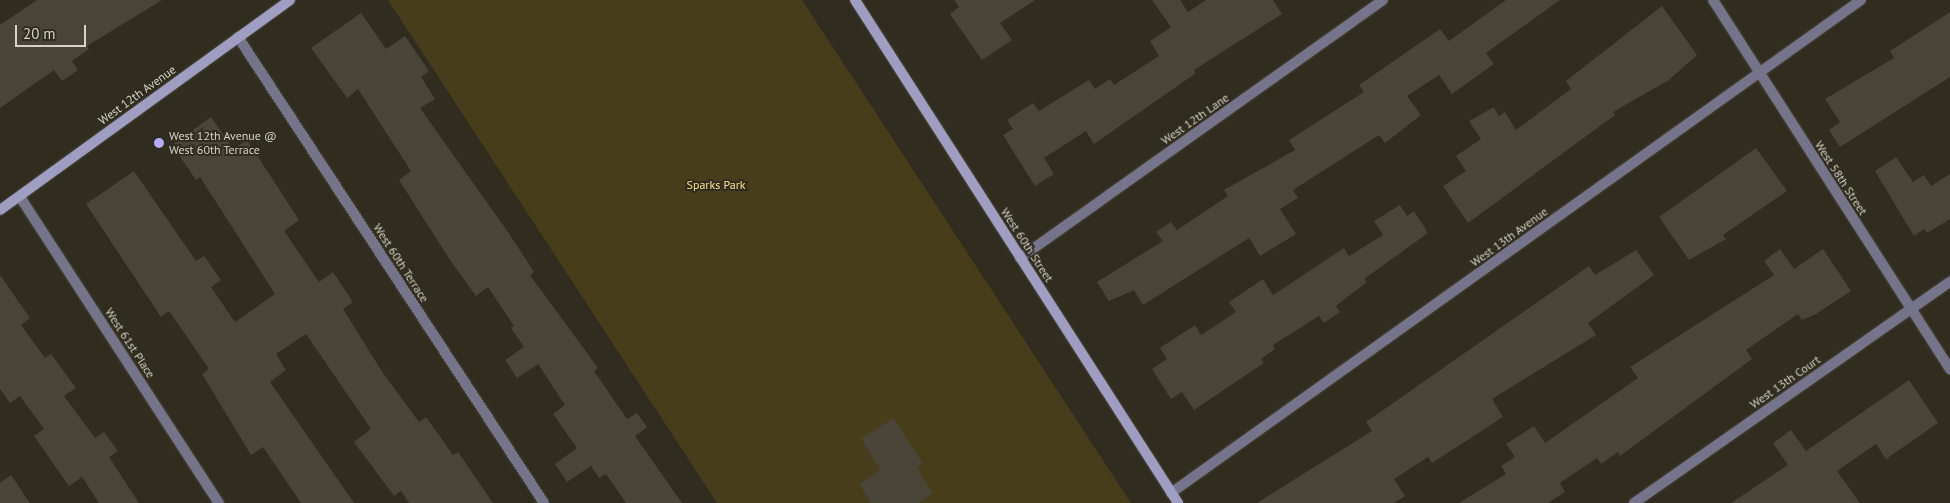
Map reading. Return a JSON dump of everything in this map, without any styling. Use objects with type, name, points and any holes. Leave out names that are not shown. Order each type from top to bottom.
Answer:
[{"type":"street","name":"West 12th Avenue","points":[[0,210],[290,0]]},
{"type":"street","name":"West 60th Street","points":[[855,0],[1178,503]]},
{"type":"street","name":"West 12th Lane","points":[[1020,258],[1383,0]]},
{"type":"street","name":"West 58th Street","points":[[1713,0],[1758,74],[1950,369]]},
{"type":"street","name":"West 13th Avenue","points":[[1171,493],[1860,0]]},
{"type":"street","name":"West 60th Terrace","points":[[238,37],[544,503]]},
{"type":"street","name":"West 61st Place","points":[[20,197],[219,503]]},
{"type":"street","name":"West 13th Court","points":[[1634,503],[1950,282]]},
{"type":"green space","name":"Sparks Park","points":[[388,0],[802,0],[1131,503],[717,503]]},
{"type":"building","points":[[37,0],[162,0],[87,46],[89,49],[72,61],[78,70],[62,81],[54,70],[0,108],[0,25]]},
{"type":"building","points":[[954,0],[1035,0],[1000,23],[1012,40],[982,60],[950,14],[959,7]]},
{"type":"building","points":[[1152,0],[1180,0],[1188,12],[1206,0],[1273,0],[1282,14],[1194,70],[1196,73],[1094,144],[1086,131],[1044,158],[1054,174],[1035,186],[1003,135],[1013,129],[1007,120],[1033,103],[1039,111],[1089,80],[1095,89],[1110,79],[1114,85],[1159,56],[1150,41],[1171,27]]},
{"type":"building","points":[[1506,0],[1560,0],[1486,53],[1494,64],[1452,94],[1439,75],[1407,96],[1421,115],[1385,143],[1379,135],[1293,190],[1298,198],[1280,209],[1296,234],[1260,256],[1249,238],[1143,305],[1134,290],[1109,301],[1097,282],[1163,241],[1156,232],[1171,222],[1177,230],[1228,196],[1224,190],[1295,150],[1289,140],[1364,92],[1359,85],[1440,29],[1449,41]]},
{"type":"building","points":[[1662,6],[1697,55],[1669,80],[1613,112],[1615,115],[1468,223],[1443,186],[1466,171],[1456,156],[1481,139],[1469,121],[1494,107],[1499,116],[1505,112],[1516,130],[1571,89],[1566,81]]},
{"type":"building","points":[[1950,12],[1950,77],[1840,147],[1829,130],[1840,122],[1825,99],[1894,58],[1890,51]]},
{"type":"building","points":[[361,13],[386,49],[405,36],[429,71],[421,77],[435,99],[420,108],[510,235],[534,272],[530,275],[598,368],[594,371],[627,419],[637,413],[647,427],[635,436],[682,503],[626,503],[606,474],[599,478],[591,466],[567,482],[555,464],[577,448],[553,414],[565,405],[538,364],[517,378],[505,360],[524,347],[511,328],[514,326],[488,287],[476,296],[450,260],[399,180],[411,171],[358,89],[347,98],[311,48]]},
{"type":"building","points":[[211,117],[233,149],[247,140],[299,220],[284,231],[319,282],[333,272],[353,302],[343,309],[383,373],[419,422],[426,417],[453,455],[458,452],[493,503],[409,503],[401,491],[394,496],[354,442],[371,429],[306,334],[276,354],[286,370],[270,382],[354,503],[301,503],[263,447],[251,455],[202,374],[209,369],[169,311],[161,317],[86,204],[134,171],[196,261],[204,256],[221,280],[211,287],[235,322],[275,294],[200,177],[196,180],[172,145]]},
{"type":"building","points":[[1756,148],[1787,191],[1723,235],[1726,239],[1689,260],[1659,217]]},
{"type":"building","points":[[1896,157],[1913,182],[1924,175],[1931,186],[1950,174],[1950,219],[1927,233],[1924,229],[1914,236],[1875,171]]},
{"type":"building","points":[[1400,205],[1407,216],[1414,211],[1428,233],[1364,279],[1367,282],[1336,306],[1340,312],[1324,323],[1319,316],[1273,345],[1275,349],[1261,359],[1264,363],[1194,410],[1182,392],[1171,399],[1152,369],[1167,359],[1160,348],[1195,325],[1201,335],[1236,312],[1229,302],[1263,279],[1273,295],[1344,248],[1349,256],[1383,235],[1374,221]]},
{"type":"building","points":[[1780,249],[1794,269],[1823,249],[1851,291],[1816,314],[1802,320],[1798,314],[1746,350],[1752,359],[1620,456],[1618,452],[1601,464],[1597,458],[1560,483],[1565,492],[1548,503],[1459,503],[1506,474],[1501,466],[1515,457],[1506,444],[1534,426],[1545,443],[1638,378],[1630,367],[1774,275],[1764,261]]},
{"type":"building","points":[[1636,250],[1654,275],[1588,323],[1596,335],[1492,399],[1503,417],[1432,463],[1428,457],[1394,479],[1405,496],[1394,503],[1257,503],[1372,431],[1366,422],[1589,266],[1595,275]]},
{"type":"building","points":[[0,275],[30,318],[21,325],[45,358],[51,354],[76,388],[64,396],[95,438],[104,432],[118,451],[109,457],[139,503],[99,503],[82,477],[69,486],[34,436],[44,429],[20,396],[10,403],[0,389]]},
{"type":"building","points":[[1909,380],[1938,423],[1886,459],[1876,444],[1837,471],[1860,503],[1731,503],[1788,465],[1773,443],[1791,430],[1806,451]]},
{"type":"building","points":[[894,418],[923,464],[917,468],[933,493],[918,503],[871,503],[859,484],[881,470],[861,439]]},
{"type":"building","points":[[11,475],[30,503],[0,503],[0,483]]},
{"type":"place","name":"West 12th Avenue @ West 60th Terrace","points":[[159,143]]}]
